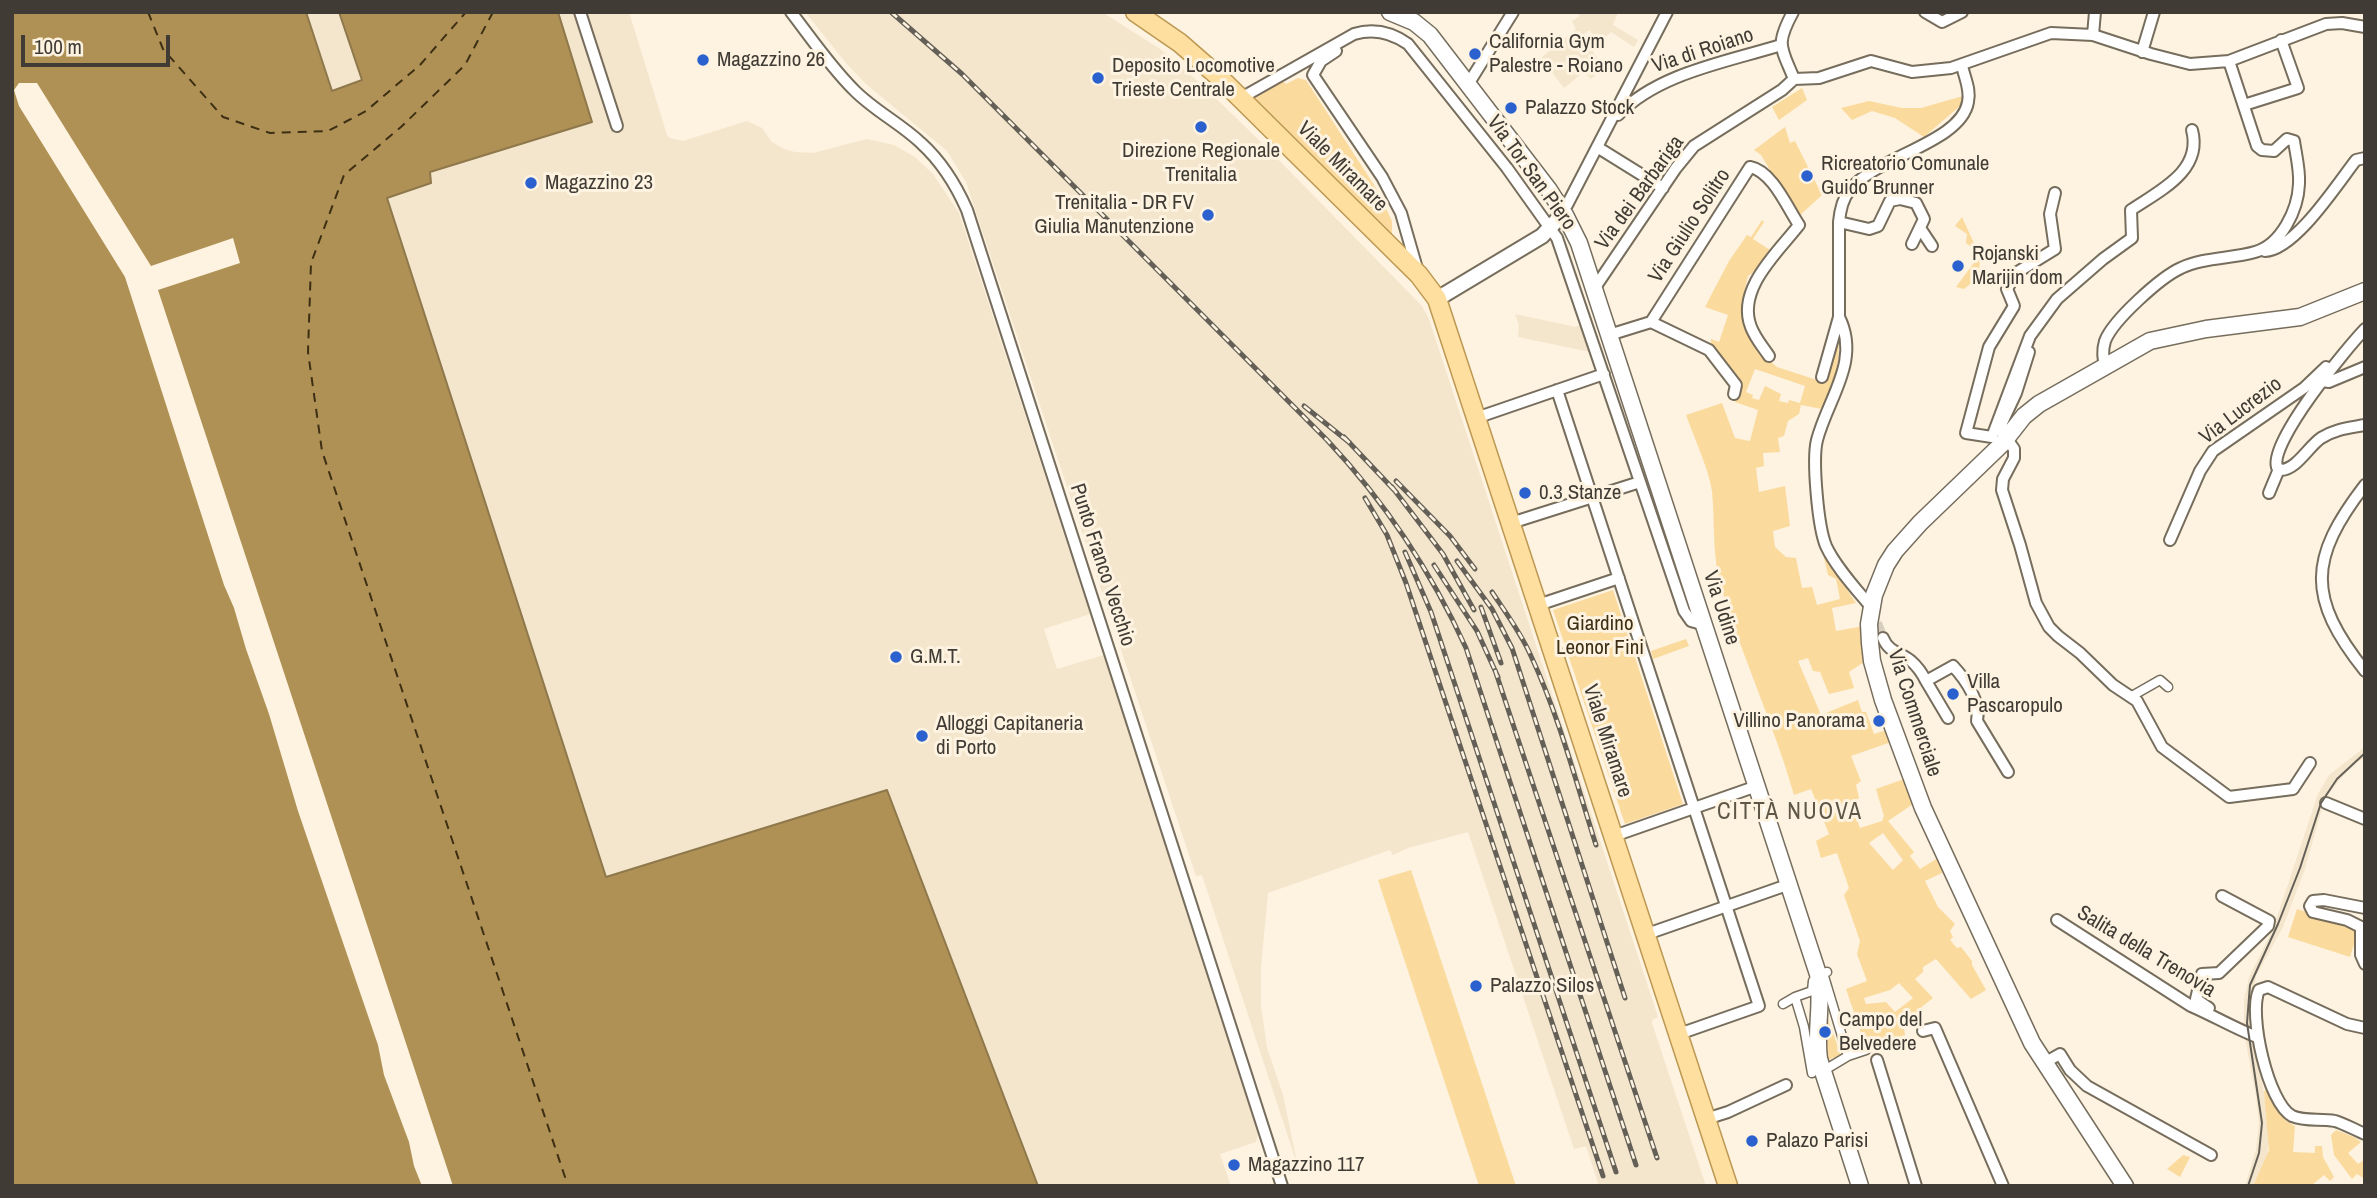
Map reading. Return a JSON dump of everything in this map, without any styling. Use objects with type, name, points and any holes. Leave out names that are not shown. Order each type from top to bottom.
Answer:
[{"type":"main road","name":"Viale Miramare","points":[[1135,12],[1193,53],[1241,98],[1419,275],[1437,299],[1728,1186]]},
{"type":"main road","name":"Via Udine","points":[[1391,12],[1414,22],[1430,35],[1559,205],[1575,235],[1818,974],[1821,996],[1817,1049],[1860,1186]]},
{"type":"main road","name":"Via Commerciale","points":[[2125,1186],[2032,1043],[1923,808],[1872,661],[1872,617],[1879,580],[1895,551],[1920,523],[1998,441],[2039,404],[2106,368],[2130,351],[2166,336],[2300,317],[2365,291]]},
{"type":"street","points":[[580,12],[617,126]]},
{"type":"street","name":"Punto Franco Vecchio","points":[[791,12],[853,90],[921,143],[937,160],[958,189],[967,210],[1283,1186]]},
{"type":"street","points":[[1451,98],[1513,12]]},
{"type":"street","points":[[1567,205],[1667,12]]},
{"type":"street","points":[[1925,12],[1942,22],[1962,12]]},
{"type":"street","points":[[2093,35],[2095,12]]},
{"type":"street","points":[[2142,52],[2154,12]]},
{"type":"street","points":[[1788,15],[1781,46],[1794,79],[1819,78],[1871,61],[1912,72],[1951,68],[2051,33],[2093,35],[2142,52],[2190,64],[2230,61],[2334,22],[2365,27]]},
{"type":"street","name":"Via Tor San Piero","points":[[1241,98],[1348,37],[1369,31],[1386,33],[1408,44],[1554,224],[1685,614],[1695,624],[1705,625]]},
{"type":"street","name":"Viale Miramare","points":[[1348,37],[1344,45],[1321,61],[1313,75],[1382,177],[1401,213],[1419,275]]},
{"type":"street","points":[[2244,105],[2298,88],[2281,40]]},
{"type":"street","name":"Via di Roiano","points":[[1609,124],[1636,98],[1663,82],[1781,46]]},
{"type":"street","points":[[2230,61],[2257,146],[2262,150],[2274,151],[2287,139],[2294,141],[2299,185],[2295,206],[2283,231],[2272,243],[2257,252]]},
{"type":"street","points":[[1822,377],[1839,317],[1841,206],[1857,181],[1874,168],[1940,135],[1960,117],[1966,110],[1969,92],[1962,65]]},
{"type":"street","name":"Via dei Barbariga","points":[[1594,289],[1694,146],[1782,90],[1794,79]]},
{"type":"street","points":[[1998,441],[2036,330],[2057,299],[2132,238],[2131,211],[2183,175],[2192,153],[2192,130]]},
{"type":"street","points":[[1597,146],[1663,188]]},
{"type":"street","points":[[2106,368],[2102,356],[2111,330],[2165,278],[2182,267],[2270,251],[2287,242],[2356,160],[2365,158]]},
{"type":"street","name":"Via Giulio Solitro","points":[[1651,322],[1750,167],[1757,168],[1772,183],[1798,225],[1752,289],[1749,319],[1769,356]]},
{"type":"street","points":[[2055,193],[2050,214],[2055,249],[2016,273],[2011,279],[2007,289],[2014,306],[1989,347],[1966,433],[1998,441],[2014,449],[2014,458],[2003,479],[2002,490],[2036,603],[2049,627],[2058,636],[2113,685],[2137,701],[2162,747],[2229,797],[2293,789],[2310,763]]},
{"type":"street","points":[[1839,222],[1868,229],[1878,226],[1890,201],[1900,199],[1916,203],[1924,219],[1912,244]]},
{"type":"street","points":[[1437,299],[1542,236],[1554,224]]},
{"type":"street","points":[[1920,228],[1932,246]]},
{"type":"street","points":[[1839,317],[1845,329],[1847,358],[1817,438],[1815,455],[1818,497],[1827,548],[1872,617]]},
{"type":"street","points":[[1609,335],[1651,322],[1709,350],[1735,385],[1734,394]]},
{"type":"street","points":[[2269,493],[2279,469],[2276,461],[2281,443],[2334,363],[2365,329]]},
{"type":"street","name":"Via Lucrezio","points":[[2170,540],[2200,471],[2213,451],[2304,388],[2334,363]]},
{"type":"street","points":[[2323,381],[2329,382],[2365,367]]},
{"type":"street","points":[[1476,418],[1604,373]]},
{"type":"street","points":[[1557,390],[1759,1006],[1679,1034]]},
{"type":"street","points":[[2279,469],[2287,470],[2308,448],[2331,432],[2365,425]]},
{"type":"street","points":[[1511,523],[1640,482]]},
{"type":"street","points":[[2365,485],[2336,530],[2323,558],[2320,574],[2328,612],[2338,633],[2365,671]]},
{"type":"street","points":[[1538,606],[1619,578]]},
{"type":"street","name":"Via Commerciale","points":[[1883,639],[1887,648],[1915,665],[1948,718]]},
{"type":"street","name":"Via Commerciale","points":[[1926,681],[1953,666],[1960,673],[1979,711],[1977,721],[2008,772]]},
{"type":"street","points":[[2132,696],[2160,680],[2168,687]]},
{"type":"street","points":[[1614,836],[1757,786]]},
{"type":"street","points":[[2326,803],[2365,819]]},
{"type":"street","points":[[1647,934],[1790,884]]},
{"type":"street","name":"Salita della Trenovia","points":[[2222,896],[2269,921],[2268,926],[2225,968],[2215,974],[2202,974],[2196,999],[2238,1030],[2257,1037]]},
{"type":"street","points":[[2365,908],[2316,900],[2310,906],[2313,912],[2347,920],[2361,927],[2361,955],[2365,964]]},
{"type":"street","name":"Salita della Trenovia","points":[[2057,920],[2191,1006],[2216,1016]]},
{"type":"street","points":[[1827,972],[1823,973],[1848,1055]]},
{"type":"street","points":[[1783,1004],[1812,990],[1814,974]]},
{"type":"street","points":[[2365,1028],[2347,1024],[2263,987],[2259,990],[2254,1007],[2257,1037],[2276,1096],[2286,1112],[2301,1119],[2334,1121],[2365,1134]]},
{"type":"street","points":[[1795,997],[1813,1072]]},
{"type":"street","points":[[1923,1031],[1935,1028],[2003,1186]]},
{"type":"street","points":[[1828,1068],[1848,1055],[1866,1050]]},
{"type":"street","points":[[2044,1063],[2060,1054],[2070,1070],[2087,1086],[2211,1155]]},
{"type":"street","points":[[1877,1060],[1916,1186]]},
{"type":"street","points":[[1706,1119],[1728,1112],[1786,1085]]},
{"type":"shaded area","points":[[12,12],[306,12],[332,91],[362,80],[339,12],[558,12],[592,122],[430,172],[431,183],[387,198],[606,877],[887,790],[1038,1186],[12,1186]]},
{"type":"shaded area","points":[[306,12],[339,12],[362,80],[331,91]]},
{"type":"shaded area","points":[[558,12],[629,12],[670,138],[683,141],[747,121],[762,128],[772,142],[795,152],[813,153],[867,139],[894,145],[915,157],[933,174],[959,213],[1090,614],[1044,629],[1057,669],[1104,655],[1258,1133],[1256,1142],[1220,1154],[1231,1186],[1038,1186],[887,790],[607,878],[387,197],[431,183],[429,172],[498,150],[564,37]]},
{"type":"shaded area","points":[[805,12],[1102,12],[1160,49],[1201,84],[1422,306],[1429,319],[1658,1017],[1652,1020],[1652,1023],[1706,1186],[1599,1186],[1586,1146],[1574,1149],[1468,832],[1408,848],[1393,855],[1390,850],[1268,893],[1261,967],[1261,1006],[1267,1048],[1283,1095],[1298,1167],[1202,875],[1196,876],[966,182],[947,151],[866,84]]},
{"type":"shaded area","points":[[1577,12],[1618,12],[1613,25],[1638,40],[1634,47],[1611,32],[1600,42],[1589,30],[1582,36],[1599,60],[1590,67],[1595,76],[1591,79],[1584,72],[1564,88],[1541,58],[1576,29],[1572,21],[1580,16]]},
{"type":"shaded area","points":[[1515,314],[1576,327],[1580,324],[1590,352],[1518,337],[1519,325]]},
{"type":"shaded area","points":[[2365,747],[2365,758],[2357,762],[2339,780],[2324,801],[2305,869],[2283,927],[2256,976],[2251,1014],[2253,1031],[2244,1026],[2244,1000],[2249,977],[2273,929],[2318,794],[2329,775]]},
{"type":"shaded area","points":[[2245,1038],[2255,1043],[2267,1109],[2269,1143],[2267,1156],[2253,1186],[2245,1186],[2256,1150],[2259,1124]]},
{"type":"green space","points":[[1298,78],[1306,80],[1376,188],[1392,221],[1392,238],[1254,99],[1282,81],[1286,84]]},
{"type":"green space","points":[[1802,88],[1807,100],[1779,120],[1772,107]]},
{"type":"green space","points":[[1963,96],[1960,106],[1924,137],[1895,118],[1872,111],[1852,120],[1841,108],[1869,101],[1902,108],[1921,108]]},
{"type":"green space","points":[[1785,127],[1790,143],[1795,141],[1822,195],[1798,217],[1761,155],[1754,150]]},
{"type":"green space","points":[[1962,217],[1978,252],[1966,243],[1967,234],[1955,226]]},
{"type":"green space","points":[[1762,220],[1764,222],[1753,239],[1770,250],[1758,269],[1748,276],[1743,297],[1744,317],[1766,358],[1777,367],[1823,382],[1838,332],[1836,372],[1822,409],[1801,405],[1799,414],[1788,421],[1784,436],[1778,438],[1780,452],[1763,453],[1764,466],[1756,468],[1759,492],[1785,486],[1790,526],[1773,531],[1775,547],[1786,557],[1796,558],[1802,588],[1812,587],[1817,605],[1840,599],[1836,579],[1828,575],[1823,554],[1856,603],[1832,608],[1836,631],[1864,626],[1867,660],[1849,672],[1854,688],[1829,694],[1820,672],[1813,671],[1808,658],[1798,661],[1821,715],[1858,700],[1862,712],[1866,712],[1874,734],[1890,729],[1894,741],[1851,756],[1861,781],[1856,785],[1859,798],[1851,803],[1860,828],[1882,821],[1884,816],[1876,789],[1907,778],[1916,802],[1888,821],[1914,852],[1910,856],[1920,869],[1938,858],[1944,872],[1925,881],[1938,907],[1955,924],[1950,931],[1953,937],[1950,940],[1957,948],[1961,947],[1972,961],[1986,990],[1971,999],[1936,959],[1923,967],[1923,972],[1915,979],[1933,998],[1919,1009],[1920,1013],[1903,1022],[1905,1035],[1866,1048],[1846,989],[1867,981],[1857,954],[1860,941],[1844,895],[1849,888],[1837,853],[1821,858],[1816,841],[1829,834],[1811,789],[1794,795],[1729,613],[1716,563],[1712,491],[1705,464],[1686,415],[1722,403],[1735,438],[1750,441],[1758,410],[1735,402],[1738,385],[1711,348],[1711,339],[1719,342],[1728,315],[1705,307],[1729,261],[1747,235],[1751,237]],"holes":[[[1755,369],[1805,386],[1800,403],[1779,401],[1781,394],[1765,386],[1759,400],[1752,398],[1753,395],[1746,392]],[[1883,833],[1903,860],[1893,870],[1869,843]],[[1899,983],[1913,998],[1895,1012],[1886,1002],[1866,1004],[1864,998],[1890,990]]]},
{"type":"green space","points":[[1979,256],[1980,266],[1975,278],[1964,289],[1956,287]]},
{"type":"green space","name":"Giardino Leonor Fini","points":[[1613,590],[1683,804],[1625,824],[1553,610]]},
{"type":"green space","points":[[1686,639],[1689,646],[1653,659],[1651,651]]},
{"type":"green space","points":[[1411,870],[1516,1186],[1479,1186],[1378,880]]},
{"type":"green space","points":[[2297,909],[2359,928],[2350,957],[2288,937]]},
{"type":"green space","points":[[1825,1011],[1841,1055],[1825,1061]]},
{"type":"green space","points":[[2269,1089],[2278,1111],[2295,1126],[2293,1152],[2315,1153],[2315,1146],[2322,1146],[2323,1157],[2334,1177],[2330,1181],[2324,1175],[2311,1186],[2253,1186],[2269,1150],[2264,1091]]},
{"type":"green space","points":[[2336,1130],[2361,1142],[2348,1153],[2358,1164],[2365,1159],[2365,1179],[2357,1174],[2352,1179],[2334,1155],[2331,1135]]},
{"type":"green space","points":[[2183,1155],[2190,1157],[2180,1177],[2167,1169]]},
{"type":"pier","points":[[19,83],[37,83],[151,266],[233,238],[240,263],[158,290],[453,1186],[422,1186],[414,1166],[409,1142],[384,1075],[378,1045],[298,811],[269,714],[224,585],[125,277],[19,106],[14,90]]},
{"type":"ferry route","points":[[148,12],[163,49],[223,117],[270,133],[328,131],[366,111],[420,65],[466,12]]},
{"type":"ferry route","points":[[493,12],[465,65],[401,127],[344,175],[311,263],[308,352],[322,451],[568,1186]]},
{"type":"tunnel","points":[[1877,623],[1883,638]]},
{"type":"tram line","points":[[2248,1186],[2259,1153],[2262,1123],[2247,1023],[2250,985],[2300,868],[2321,803],[2337,779],[2365,753]]},
{"type":"railway","points":[[891,12],[962,74],[1327,440],[1368,488],[1405,538],[1438,592],[1466,648],[1636,1165]]},
{"type":"railway","points":[[1304,406],[1350,443]]},
{"type":"railway","points":[[1344,437],[1397,493]]},
{"type":"railway","points":[[1396,481],[1450,536],[1475,569]]},
{"type":"railway","points":[[1392,487],[1443,554],[1474,610]]},
{"type":"railway","points":[[1365,498],[1387,535],[1406,583],[1603,1176]]},
{"type":"railway","points":[[1405,552],[1431,612],[1616,1172]]},
{"type":"railway","points":[[1457,561],[1492,609],[1512,648],[1625,998]]},
{"type":"railway","points":[[1434,565],[1477,631],[1498,677]]},
{"type":"railway","points":[[1492,592],[1523,639],[1541,679],[1596,845]]},
{"type":"railway","points":[[1481,607],[1501,663]]},
{"type":"railway","points":[[1495,670],[1657,1158]]},
{"type":"place","name":"California Gym Palestre - Roiano","points":[[1475,54]]},
{"type":"place","name":"Magazzino 26","points":[[703,60]]},
{"type":"place","name":"Deposito Locomotive Trieste Centrale","points":[[1098,78]]},
{"type":"place","name":"Palazzo Stock","points":[[1511,108]]},
{"type":"place","name":"Direzione Regionale Trenitalia","points":[[1201,127]]},
{"type":"place","name":"Ricreatorio Comunale Guido Brunner","points":[[1807,176]]},
{"type":"place","name":"Magazzino 23","points":[[531,183]]},
{"type":"place","name":"Trenitalia - DR FV Giulia Manutenzione","points":[[1208,215]]},
{"type":"place","name":"Rojanski Marijin dom","points":[[1958,266]]},
{"type":"place","name":"0.3 Stanze","points":[[1525,493]]},
{"type":"place","name":"G.M.T.","points":[[896,657]]},
{"type":"place","name":"Villa Pascaropulo","points":[[1953,694]]},
{"type":"place","name":"Villino Panorama","points":[[1879,721]]},
{"type":"place","name":"Alloggi Capitaneria di Porto","points":[[922,736]]},
{"type":"place","name":"Palazzo Silos","points":[[1476,986]]},
{"type":"place","name":"Campo del Belvedere","points":[[1825,1032]]},
{"type":"place","name":"Palazo Parisi","points":[[1752,1141]]},
{"type":"place","name":"Magazzino 117","points":[[1234,1165]]},
{"type":"district","name":"CITTÀ NUOVA","points":[[1790,813]]}]
